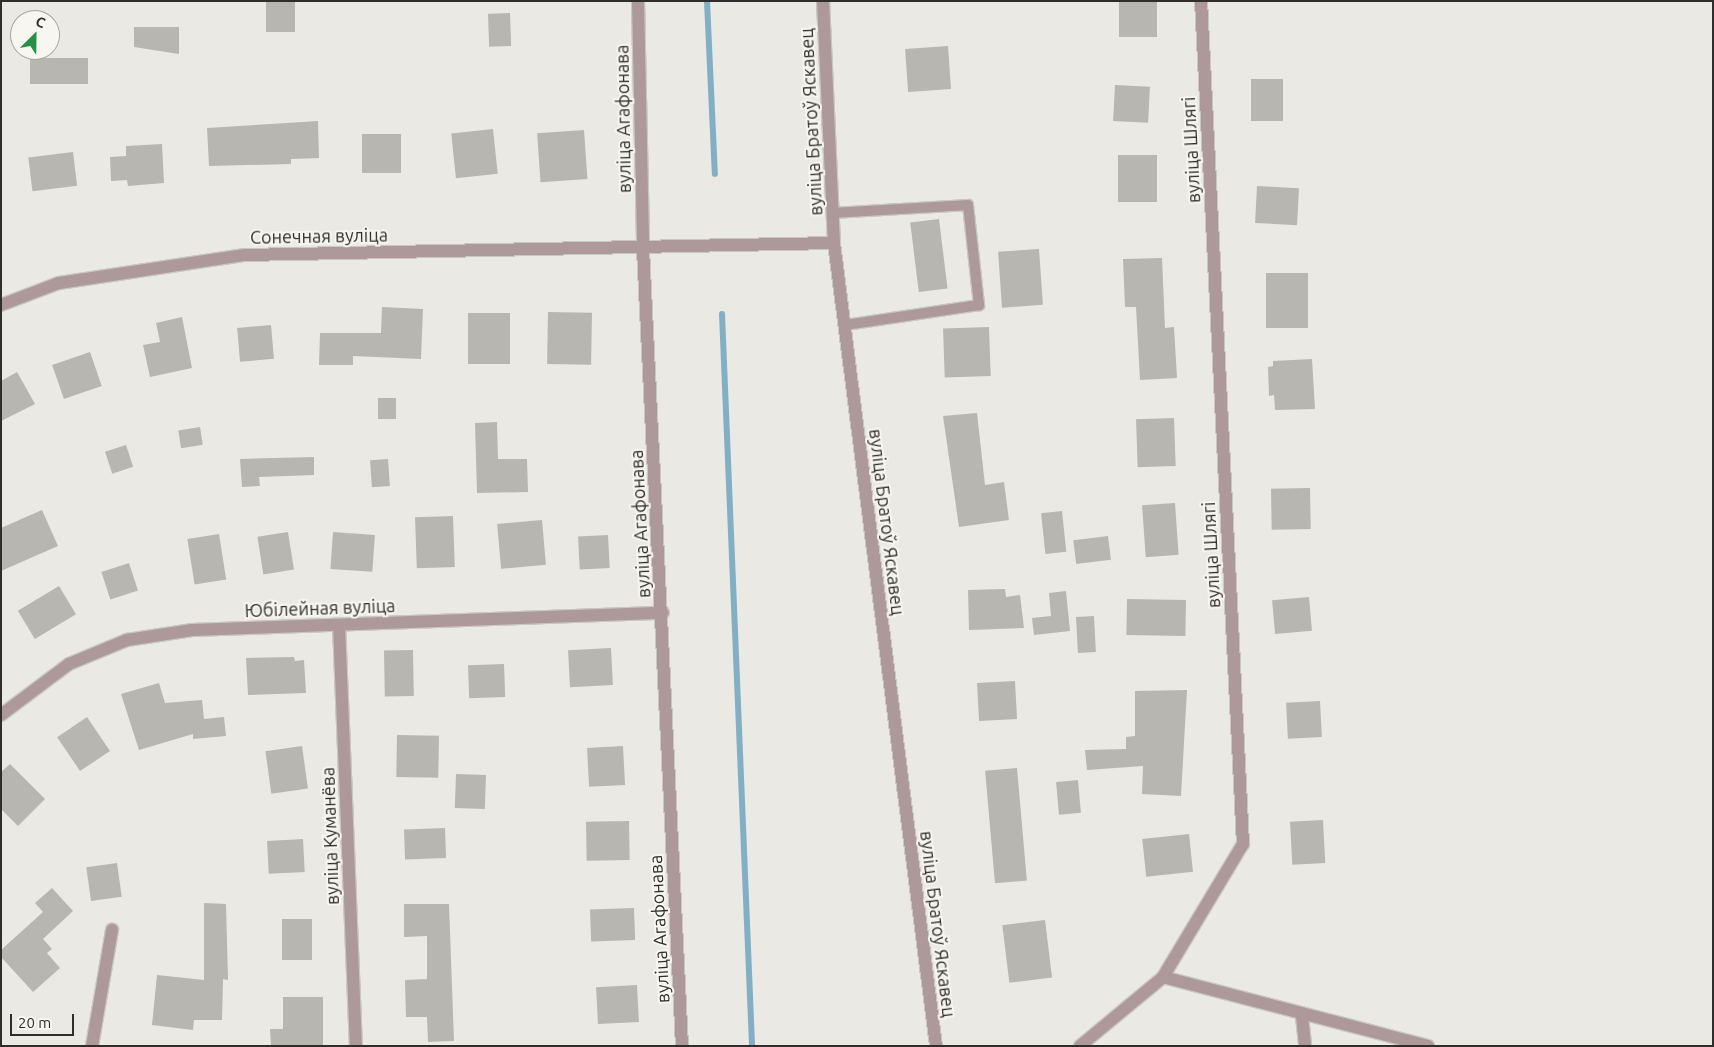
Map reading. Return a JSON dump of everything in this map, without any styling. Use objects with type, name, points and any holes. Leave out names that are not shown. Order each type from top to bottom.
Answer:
[{"type":"street","name":"вуліца Агафонава","points":[[638,1],[643,249],[663,613],[682,1046]]},
{"type":"street","name":"вуліца Братоў Яскавец","points":[[823,1],[834,243],[936,1046]]},
{"type":"street","name":"вуліца Шлягі","points":[[1080,1046],[1164,976],[1242,844],[1201,1]]},
{"type":"street","name":"Сонечная вуліца","points":[[1,305],[68,281],[245,255],[643,249],[834,243]]},
{"type":"street","name":"Юбілейная вуліца","points":[[1,715],[69,664],[127,640],[192,630],[663,613]]},
{"type":"street","name":"вуліца Куманёва","points":[[339,625],[356,1046]]},
{"type":"street","points":[[92,1046],[112,930]]},
{"type":"street","points":[[1164,976],[1302,1016],[1428,1046]]},
{"type":"street","points":[[1302,1016],[1304,1046]]},
{"type":"lane","points":[[833,214],[968,205],[979,305],[845,325]]},
{"type":"building","points":[[266,1],[295,1],[295,32],[266,32]]},
{"type":"building","points":[[1119,1],[1157,1],[1157,37],[1119,37]]},
{"type":"building","points":[[510,13],[511,46],[489,47],[488,14]]},
{"type":"building","points":[[134,27],[179,27],[179,54],[134,47]]},
{"type":"building","points":[[948,46],[951,89],[908,92],[905,49]]},
{"type":"building","points":[[88,58],[88,84],[30,84],[30,60]]},
{"type":"building","points":[[1251,79],[1283,79],[1283,121],[1251,121]]},
{"type":"building","points":[[1115,85],[1150,87],[1148,123],[1113,121]]},
{"type":"building","points":[[318,121],[319,158],[291,159],[291,164],[209,166],[207,128]]},
{"type":"building","points":[[493,129],[498,174],[456,178],[451,133]]},
{"type":"building","points":[[584,130],[587,179],[541,182],[537,133]]},
{"type":"building","points":[[362,134],[401,134],[401,173],[362,173]]},
{"type":"building","points":[[162,144],[164,183],[128,186],[127,180],[111,181],[110,157],[126,156],[126,146]]},
{"type":"building","points":[[73,152],[77,186],[32,191],[28,157]]},
{"type":"building","points":[[1118,155],[1157,155],[1157,202],[1118,202]]},
{"type":"building","points":[[1257,186],[1299,188],[1297,225],[1255,223]]},
{"type":"building","points":[[939,219],[948,288],[919,292],[910,223]]},
{"type":"building","points":[[1039,249],[1043,305],[1002,308],[998,252]]},
{"type":"building","points":[[1162,258],[1165,328],[1174,327],[1177,378],[1140,380],[1136,307],[1125,307],[1123,259]]},
{"type":"building","points":[[1266,273],[1308,273],[1308,328],[1266,328]]},
{"type":"building","points":[[382,307],[423,309],[421,359],[353,356],[353,365],[319,365],[320,333],[381,333]]},
{"type":"building","points":[[548,312],[592,313],[591,365],[547,364]]},
{"type":"building","points":[[468,313],[510,313],[510,364],[468,364]]},
{"type":"building","points":[[182,317],[192,368],[150,377],[143,345],[160,342],[156,323]]},
{"type":"building","points":[[271,325],[274,359],[240,362],[237,328]]},
{"type":"building","points":[[989,327],[991,376],[945,378],[943,329]]},
{"type":"building","points":[[90,352],[102,386],[64,399],[52,365]]},
{"type":"building","points":[[1312,359],[1315,409],[1275,410],[1274,395],[1269,396],[1268,367],[1273,366],[1273,361]]},
{"type":"building","points":[[17,372],[35,404],[1,421],[1,381]]},
{"type":"building","points":[[378,398],[396,398],[396,419],[378,419]]},
{"type":"building","points":[[977,413],[985,485],[1004,482],[1009,520],[959,527],[943,416]]},
{"type":"building","points":[[1174,418],[1176,466],[1138,467],[1136,419]]},
{"type":"building","points":[[497,422],[498,459],[527,459],[528,492],[477,493],[475,423]]},
{"type":"building","points":[[200,427],[203,445],[181,448],[178,430]]},
{"type":"building","points":[[126,445],[133,467],[112,474],[105,452]]},
{"type":"building","points":[[314,457],[314,475],[259,477],[260,486],[242,487],[240,459]]},
{"type":"building","points":[[388,459],[390,486],[372,487],[370,460]]},
{"type":"building","points":[[1310,488],[1311,529],[1272,530],[1271,489]]},
{"type":"building","points":[[1175,503],[1179,555],[1146,557],[1142,505]]},
{"type":"building","points":[[42,510],[58,546],[1,571],[1,528]]},
{"type":"building","points":[[1062,511],[1066,552],[1045,554],[1041,513]]},
{"type":"building","points":[[453,516],[455,567],[417,568],[415,517]]},
{"type":"building","points":[[542,520],[546,565],[501,569],[497,524]]},
{"type":"building","points":[[288,532],[294,570],[263,574],[257,537]]},
{"type":"building","points":[[333,532],[375,535],[372,572],[330,569]]},
{"type":"building","points":[[219,534],[226,579],[195,584],[187,539]]},
{"type":"building","points":[[608,535],[610,568],[580,570],[578,537]]},
{"type":"building","points":[[1108,536],[1111,560],[1076,564],[1073,540]]},
{"type":"building","points":[[129,563],[138,591],[110,600],[101,572]]},
{"type":"building","points":[[59,586],[76,614],[35,639],[18,611]]},
{"type":"building","points":[[1005,589],[1006,597],[1020,595],[1024,628],[969,630],[968,590]]},
{"type":"building","points":[[1066,591],[1070,631],[1034,635],[1032,618],[1051,616],[1049,593]]},
{"type":"building","points":[[1309,597],[1312,631],[1275,634],[1272,600]]},
{"type":"building","points":[[1127,599],[1186,600],[1185,636],[1126,635]]},
{"type":"building","points":[[1094,616],[1096,652],[1078,653],[1076,617]]},
{"type":"building","points":[[611,648],[613,685],[570,687],[568,650]]},
{"type":"building","points":[[413,650],[414,696],[385,696],[384,651]]},
{"type":"building","points":[[294,657],[295,661],[304,660],[306,693],[248,695],[246,658]]},
{"type":"building","points":[[504,664],[505,697],[469,698],[468,665]]},
{"type":"building","points":[[1015,681],[1017,719],[979,721],[977,683]]},
{"type":"building","points":[[159,683],[165,703],[202,700],[204,719],[224,717],[226,736],[193,739],[193,734],[139,750],[121,694]]},
{"type":"building","points":[[1187,690],[1181,796],[1142,794],[1143,766],[1087,770],[1085,750],[1126,749],[1126,737],[1135,736],[1135,691]]},
{"type":"building","points":[[1320,701],[1322,737],[1288,739],[1286,703]]},
{"type":"building","points":[[87,717],[110,751],[80,771],[57,737]]},
{"type":"building","points":[[397,735],[439,736],[438,778],[396,777]]},
{"type":"building","points":[[302,746],[308,789],[271,794],[265,751]]},
{"type":"building","points":[[623,746],[625,785],[589,787],[587,748]]},
{"type":"building","points":[[10,764],[45,799],[18,826],[1,809],[1,772]]},
{"type":"building","points":[[1017,768],[1027,881],[995,883],[985,771]]},
{"type":"building","points":[[456,774],[486,775],[485,809],[455,808]]},
{"type":"building","points":[[1078,780],[1081,813],[1059,815],[1056,782]]},
{"type":"building","points":[[1323,820],[1325,863],[1292,865],[1290,822]]},
{"type":"building","points":[[629,821],[630,860],[587,861],[586,822]]},
{"type":"building","points":[[445,828],[446,858],[405,859],[404,829]]},
{"type":"building","points":[[1189,834],[1193,872],[1146,877],[1142,839]]},
{"type":"building","points":[[303,839],[305,872],[269,874],[267,841]]},
{"type":"building","points":[[117,863],[122,897],[91,901],[86,867]]},
{"type":"building","points":[[52,888],[73,911],[43,939],[52,949],[47,953],[60,968],[33,992],[1,957],[1,950],[43,912],[35,903]]},
{"type":"building","points":[[204,903],[226,904],[228,980],[223,979],[222,1020],[194,1020],[193,1030],[152,1025],[157,975],[204,980]]},
{"type":"building","points":[[404,904],[449,904],[454,1041],[428,1042],[427,1017],[406,1017],[405,980],[427,979],[427,936],[404,937]]},
{"type":"building","points":[[634,908],[635,940],[591,942],[590,910]]},
{"type":"building","points":[[282,919],[312,919],[312,960],[282,960]]},
{"type":"building","points":[[1045,920],[1052,978],[1009,983],[1002,925]]},
{"type":"building","points":[[637,985],[639,1022],[598,1024],[596,987]]},
{"type":"building","points":[[283,997],[323,997],[323,1046],[271,1046],[270,1029],[283,1029]]},
{"type":"waterway","points":[[707,1],[715,174]]},
{"type":"waterway","points":[[722,314],[752,1046]]}]
